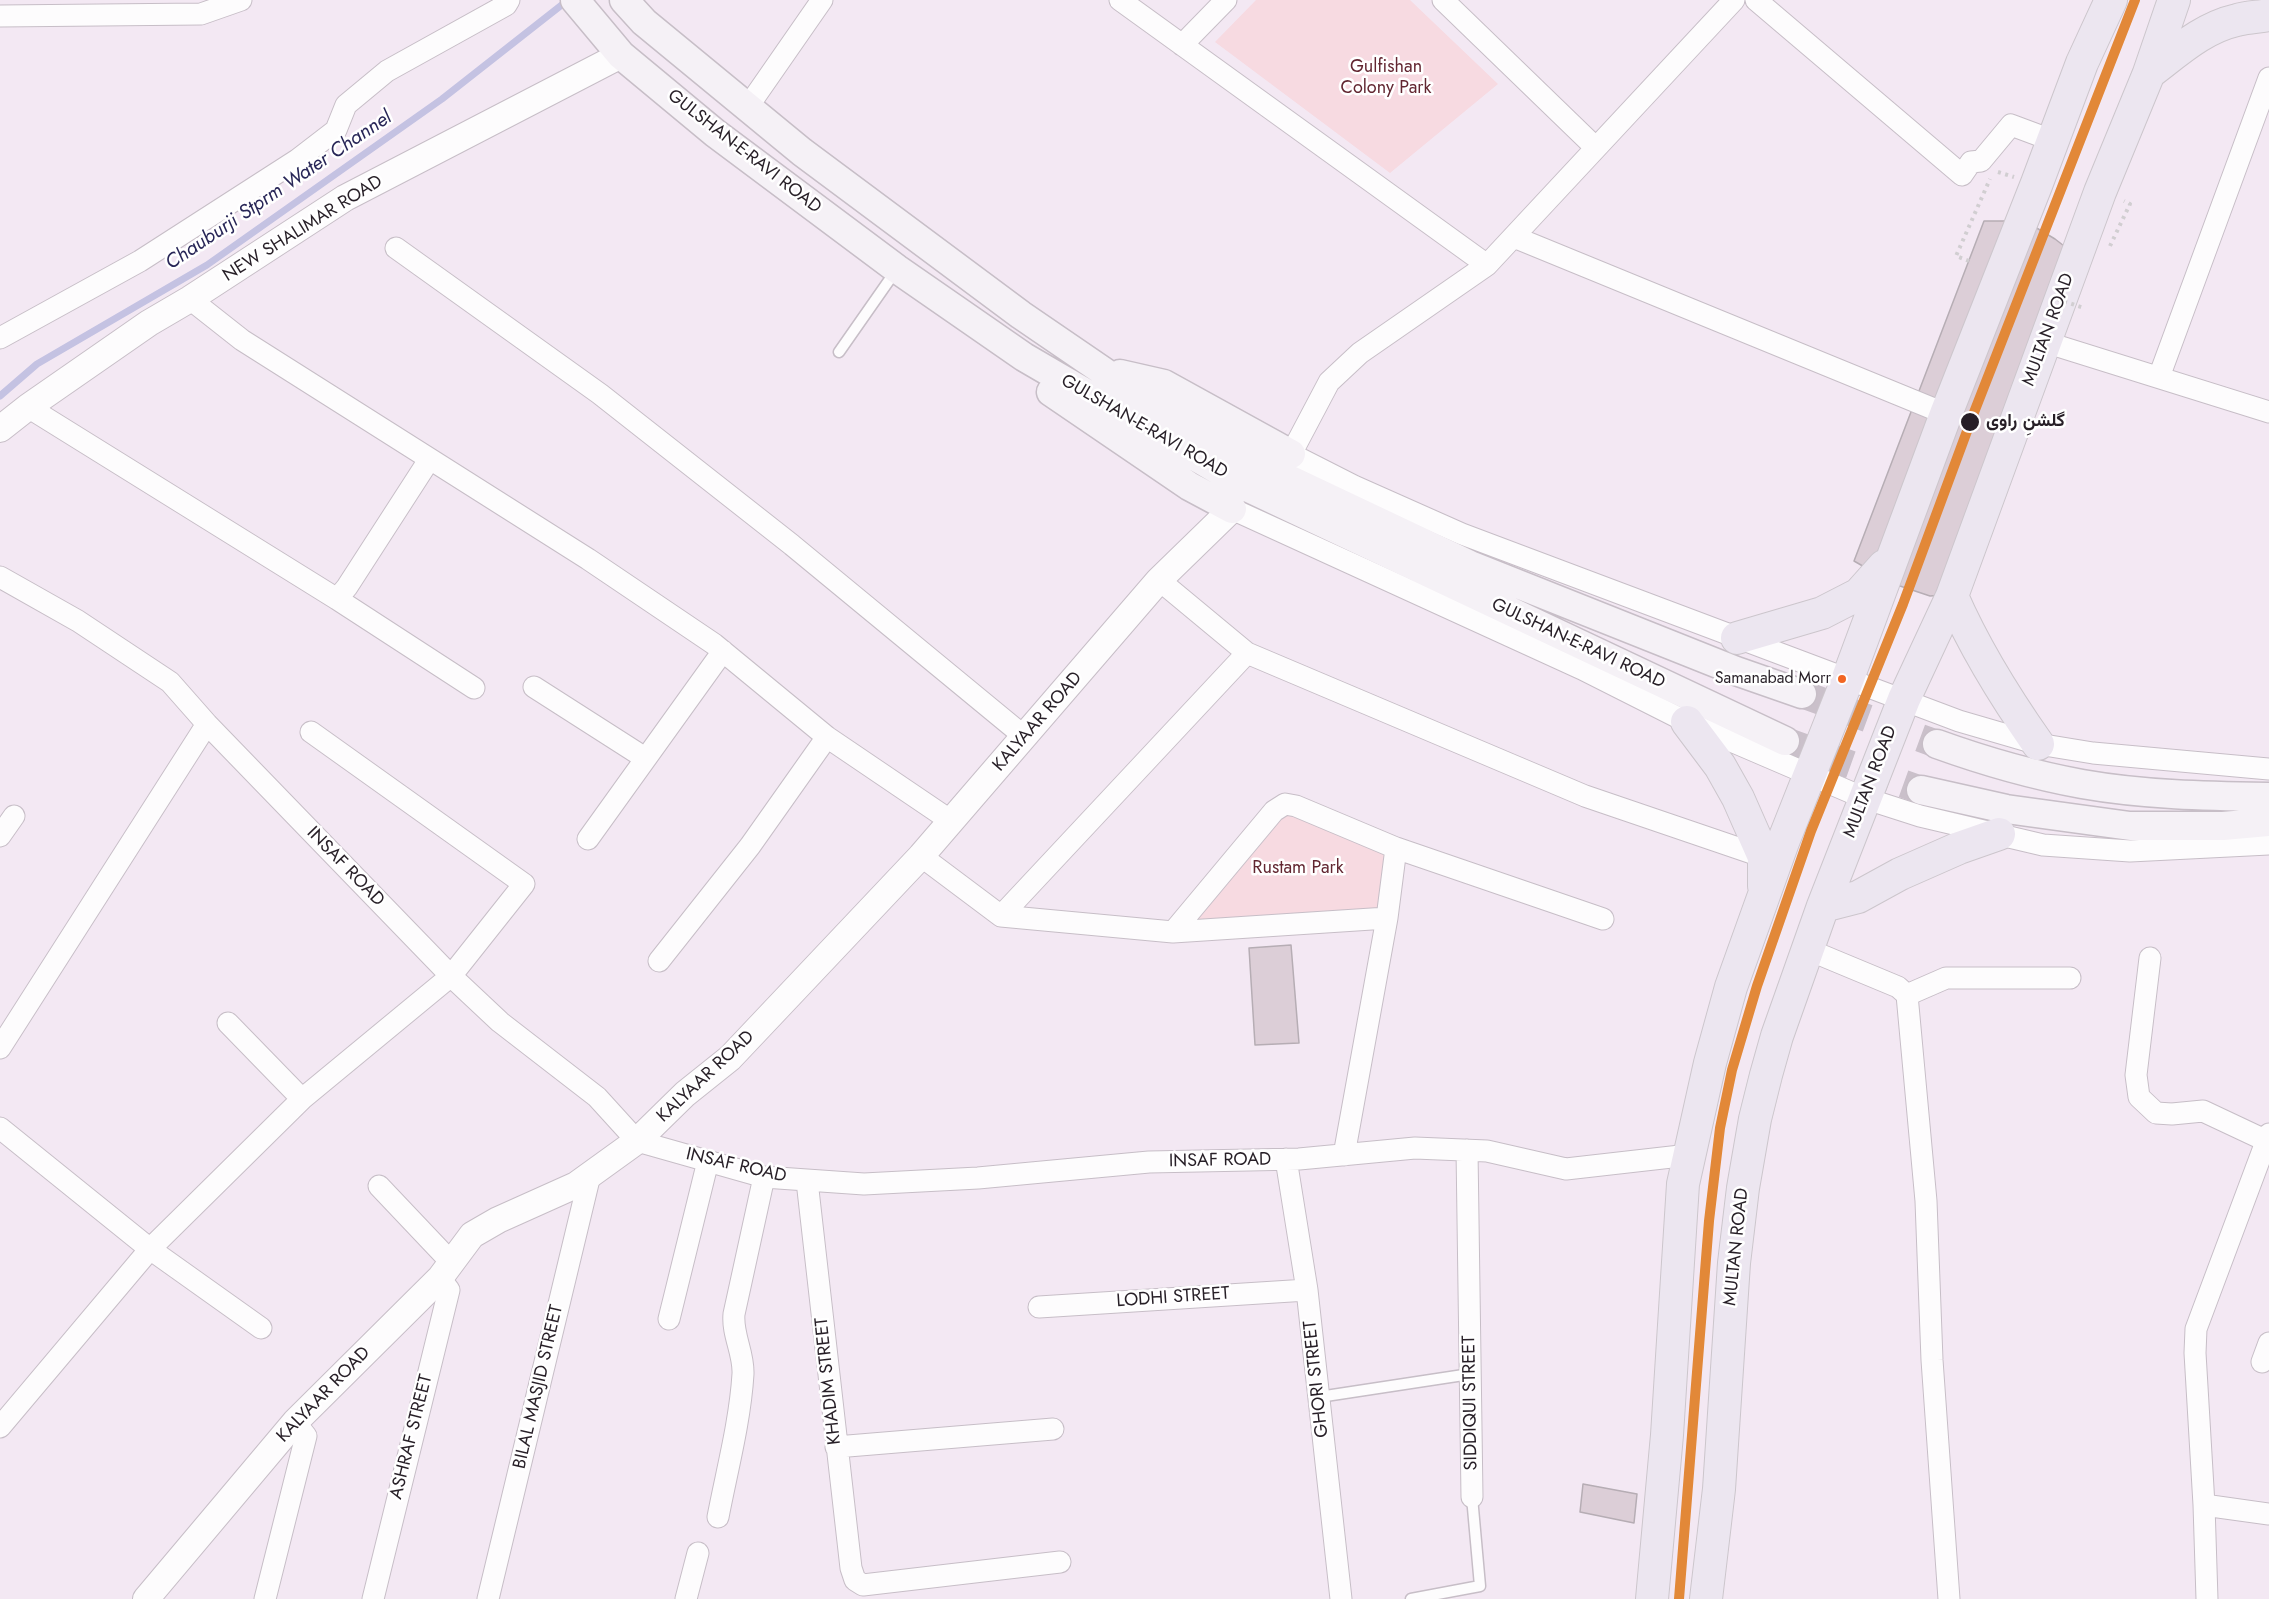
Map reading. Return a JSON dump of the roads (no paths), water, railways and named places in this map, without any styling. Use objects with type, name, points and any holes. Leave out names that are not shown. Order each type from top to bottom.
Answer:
[{"type":"main road","name":"GULSHAN-E-RAVI ROAD","points":[[575,0],[615,48],[715,133],[897,269],[1024,357],[1249,488],[1785,741]]},
{"type":"main road","name":"GULSHAN-E-RAVI ROAD","points":[[624,0],[644,22],[785,138],[1021,315],[1138,395],[1263,467],[1470,565],[1736,671],[1802,694]]},
{"type":"main road","points":[[1652,1599],[1667,1435],[1683,1184],[1710,1062],[1731,987],[1764,893],[1848,678],[1946,414],[2054,141],[2082,63],[2111,0]]},
{"type":"main road","name":"MULTAN ROAD","points":[[1706,1599],[1719,1489],[1734,1263],[1743,1188],[1755,1119],[1766,1075],[1781,1024],[1823,906],[1904,699],[1952,596],[2044,342],[2100,192],[2149,73],[2174,0]]},
{"type":"main road","points":[[2149,73],[2197,36],[2210,29],[2238,19],[2269,15]]},
{"type":"main road","points":[[761,166],[785,138]]},
{"type":"main road","points":[[1024,357],[1052,393],[1189,486],[1232,509]]},
{"type":"main road","points":[[1101,370],[1164,384],[1291,454]]},
{"type":"main road","points":[[1737,638],[1822,613],[1859,594],[1893,556]]},
{"type":"main road","points":[[1952,596],[1966,628],[1999,687],[2038,744]]},
{"type":"main road","points":[[1687,722],[1720,766],[1738,798],[1764,857],[1764,893]]},
{"type":"main road","points":[[1937,744],[2022,771],[2082,784],[2197,796],[2269,797]]},
{"type":"main road","points":[[1921,790],[2006,809],[2130,826],[2223,826],[2269,822]]},
{"type":"main road","points":[[1823,906],[1858,897],[1900,874],[1959,848],[2000,834]]},
{"type":"street","points":[[0,16],[201,14],[241,0]]},
{"type":"street","points":[[0,338],[140,261],[297,160],[336,130],[346,105],[387,71],[506,5],[510,0]]},
{"type":"street","points":[[747,108],[822,0]]},
{"type":"street","points":[[1120,0],[1487,265]]},
{"type":"street","points":[[1182,45],[1226,0]]},
{"type":"street","points":[[1443,0],[1596,148]]},
{"type":"street","points":[[1734,0],[1487,265],[1360,353],[1329,382],[1291,454],[1354,486],[1462,534],[1959,721],[2038,744],[2093,753],[2269,769]]},
{"type":"street","points":[[1756,0],[1962,174],[1971,162],[1981,161],[2011,125],[2054,141]]},
{"type":"street","name":"NEW SHALIMAR ROAD","points":[[0,429],[149,323],[190,299],[345,198],[615,48]]},
{"type":"street","points":[[2159,377],[2269,78]]},
{"type":"street","points":[[1514,237],[1946,414]]},
{"type":"street","points":[[396,248],[600,394],[792,545],[1025,737]]},
{"type":"street","points":[[190,299],[242,340],[588,559],[723,651],[827,737],[951,821]]},
{"type":"street","points":[[2044,342],[2267,407]]},
{"type":"street","points":[[28,407],[337,599],[474,688]]},
{"type":"street","points":[[337,599],[429,460]]},
{"type":"street","points":[[1232,509],[1582,669],[1687,722],[1864,798],[1920,816],[2043,845],[2130,851],[2269,844]]},
{"type":"street","name":"KALYAAR ROAD","points":[[146,1599],[295,1422],[445,1270],[472,1235],[498,1220],[576,1185],[637,1141],[685,1094],[730,1058],[921,856],[1159,580],[1232,509]]},
{"type":"street","name":"INSAF ROAD","points":[[0,577],[78,621],[170,682],[207,724],[451,976],[500,1022],[597,1097],[637,1141],[765,1177],[864,1184],[978,1178],[1149,1162],[1286,1159],[1415,1148],[1487,1151],[1566,1169],[1689,1155]]},
{"type":"street","points":[[1159,580],[1247,653],[1585,796],[1764,857]]},
{"type":"street","points":[[588,839],[723,651]]},
{"type":"street","points":[[1001,916],[1247,653]]},
{"type":"street","points":[[534,687],[645,758]]},
{"type":"street","points":[[0,1048],[207,724]]},
{"type":"street","points":[[0,1427],[150,1249],[302,1099],[451,976],[524,884],[311,732]]},
{"type":"street","points":[[660,961],[750,846],[827,737]]},
{"type":"street","points":[[1173,932],[1274,811],[1285,804],[1296,806],[1396,848],[1603,919]]},
{"type":"street","points":[[0,836],[14,816]]},
{"type":"street","points":[[1344,1155],[1387,918],[1396,848]]},
{"type":"street","points":[[921,856],[1001,916],[1173,932],[1387,918]]},
{"type":"street","points":[[1809,950],[1898,987],[1907,995],[1926,1201],[1932,1360],[1949,1599]]},
{"type":"street","points":[[2150,958],[2136,1075],[2139,1097],[2156,1113],[2204,1112],[2268,1139],[2196,1329],[2195,1353],[2207,1599]]},
{"type":"street","points":[[1907,995],[1946,978],[2070,978]]},
{"type":"street","points":[[228,1023],[302,1099]]},
{"type":"street","points":[[0,1128],[150,1249],[261,1328]]},
{"type":"street","name":"SIDDIQUI STREET","points":[[1467,1150],[1472,1497]]},
{"type":"street","name":"GHORI STREET","points":[[1286,1159],[1307,1290],[1341,1599]]},
{"type":"street","points":[[669,1319],[708,1161]]},
{"type":"street","name":"BILAL MASJID STREET","points":[[488,1599],[590,1175]]},
{"type":"street","points":[[718,1517],[740,1402],[743,1372],[740,1345],[733,1328],[734,1314],[765,1177]]},
{"type":"street","name":"KHADIM STREET","points":[[807,1181],[836,1447],[851,1568],[855,1580],[863,1585],[1060,1562]]},
{"type":"street","points":[[379,1186],[445,1270]]},
{"type":"street","name":"ASHRAF STREET","points":[[373,1599],[449,1290],[445,1270]]},
{"type":"street","name":"LODHI STREET","points":[[1039,1307],[1307,1290]]},
{"type":"street","points":[[265,1599],[306,1436],[295,1422]]},
{"type":"street","points":[[836,1447],[1053,1429]]},
{"type":"street","points":[[2204,1505],[2269,1514]]},
{"type":"street","points":[[686,1599],[698,1553]]},
{"type":"lane","points":[[839,352],[897,269]]},
{"type":"lane","points":[[1319,1396],[1470,1374]]},
{"type":"lane","name":"SIDDIQUI STREET","points":[[1411,1599],[1480,1586],[1472,1497]]},
{"type":"waterway","name":"Chauburji Stprm Water Channel","points":[[0,396],[37,364],[207,265],[442,99],[568,0]]},
{"type":"tunnel","points":[[1802,694],[1937,744]]},
{"type":"tunnel","points":[[1785,741],[1921,790]]},
{"type":"place","name":"گلشنِ راوی","points":[[1970,422]]},
{"type":"place","name":"Samanabad Morr","points":[[1842,679]]},
{"type":"park label","name":"Gulfishan Colony Park","points":[[1386,78]]},
{"type":"park label","name":"Rustam Park","points":[[1298,869]]}]
